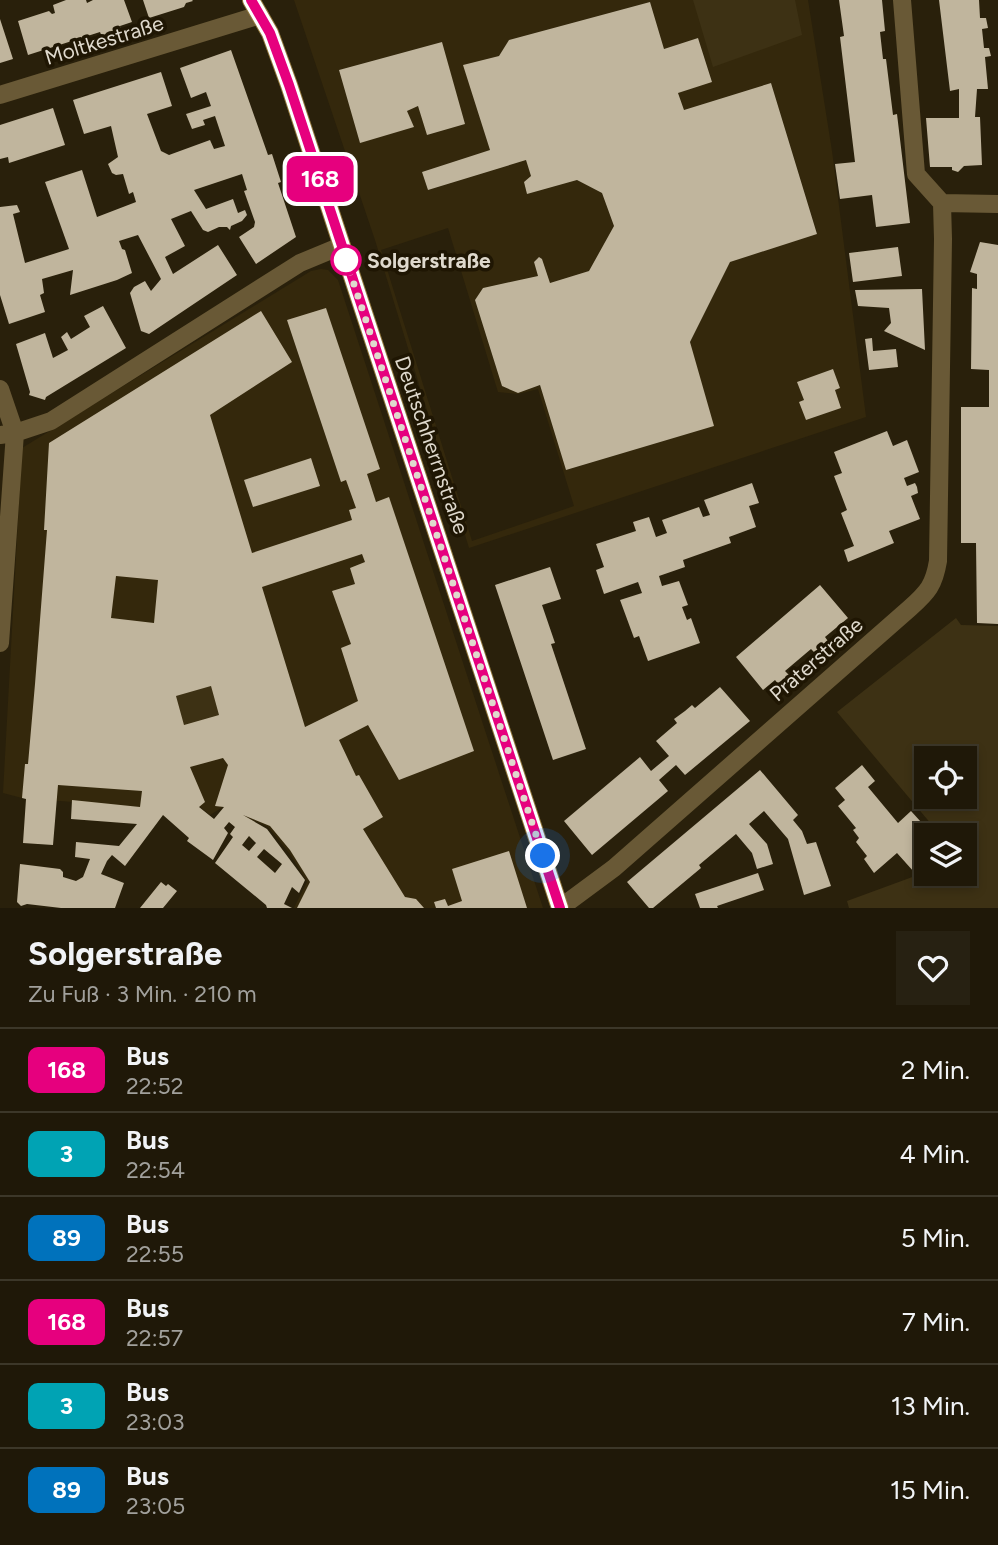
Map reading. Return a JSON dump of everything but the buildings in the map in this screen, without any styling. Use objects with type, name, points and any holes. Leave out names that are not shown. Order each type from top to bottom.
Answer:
[{"type":"street","points":[[902,0],[916,174],[942,203],[998,204]]},
{"type":"street","name":"Moltkestraße","points":[[0,95],[256,8]]},
{"type":"street","name":"Deutschherrnstraße","points":[[256,8],[285,72],[560,908]]},
{"type":"street","name":"Praterstraße","points":[[560,908],[614,868],[926,594],[934,581],[938,561],[942,203]]},
{"type":"street","points":[[8,434],[51,421],[300,263],[341,246]]},
{"type":"street","points":[[0,389],[8,434],[0,643]]},
{"type":"shaded area","points":[[294,0],[808,0],[832,151],[866,417],[469,548],[375,240]],"holes":[[[650,2],[664,49],[698,38],[712,81],[678,93],[684,110],[771,83],[817,233],[730,262],[690,342],[713,426],[566,470],[540,385],[518,393],[502,386],[475,300],[483,288],[538,276],[534,262],[539,257],[550,283],[589,271],[614,226],[602,193],[577,180],[527,194],[524,182],[531,176],[526,160],[428,190],[422,172],[490,150],[464,65],[499,56],[509,40]],[[442,42],[464,124],[428,135],[418,106],[407,111],[414,127],[360,142],[339,70]],[[448,228],[498,392],[518,394],[538,389],[574,506],[472,541],[381,250]],[[833,369],[840,388],[835,390],[841,408],[806,420],[800,402],[804,400],[798,382]]]},
{"type":"shaded area","points":[[693,0],[795,0],[802,35],[713,67]]},
{"type":"shaded area","points":[[328,270],[338,280],[543,908],[294,908],[307,882],[290,854],[268,827],[223,807],[210,815],[171,784],[150,808],[22,798],[3,793],[22,448],[311,271]]},
{"type":"shaded area","points":[[956,618],[961,625],[998,626],[998,908],[849,908],[847,901],[914,876],[914,886],[977,886],[977,823],[930,823],[919,809],[977,809],[977,746],[914,746],[914,804],[837,712]]},
{"type":"shaded area","points":[[211,686],[219,715],[184,725],[176,696]]},
{"type":"bus line","name":"168","points":[[251,0],[270,33],[289,85],[560,908]]},
{"type":"place","name":"Solgerstraße","points":[[346,260]]},
{"type":"route","points":[[346,260],[543,856]]}]
